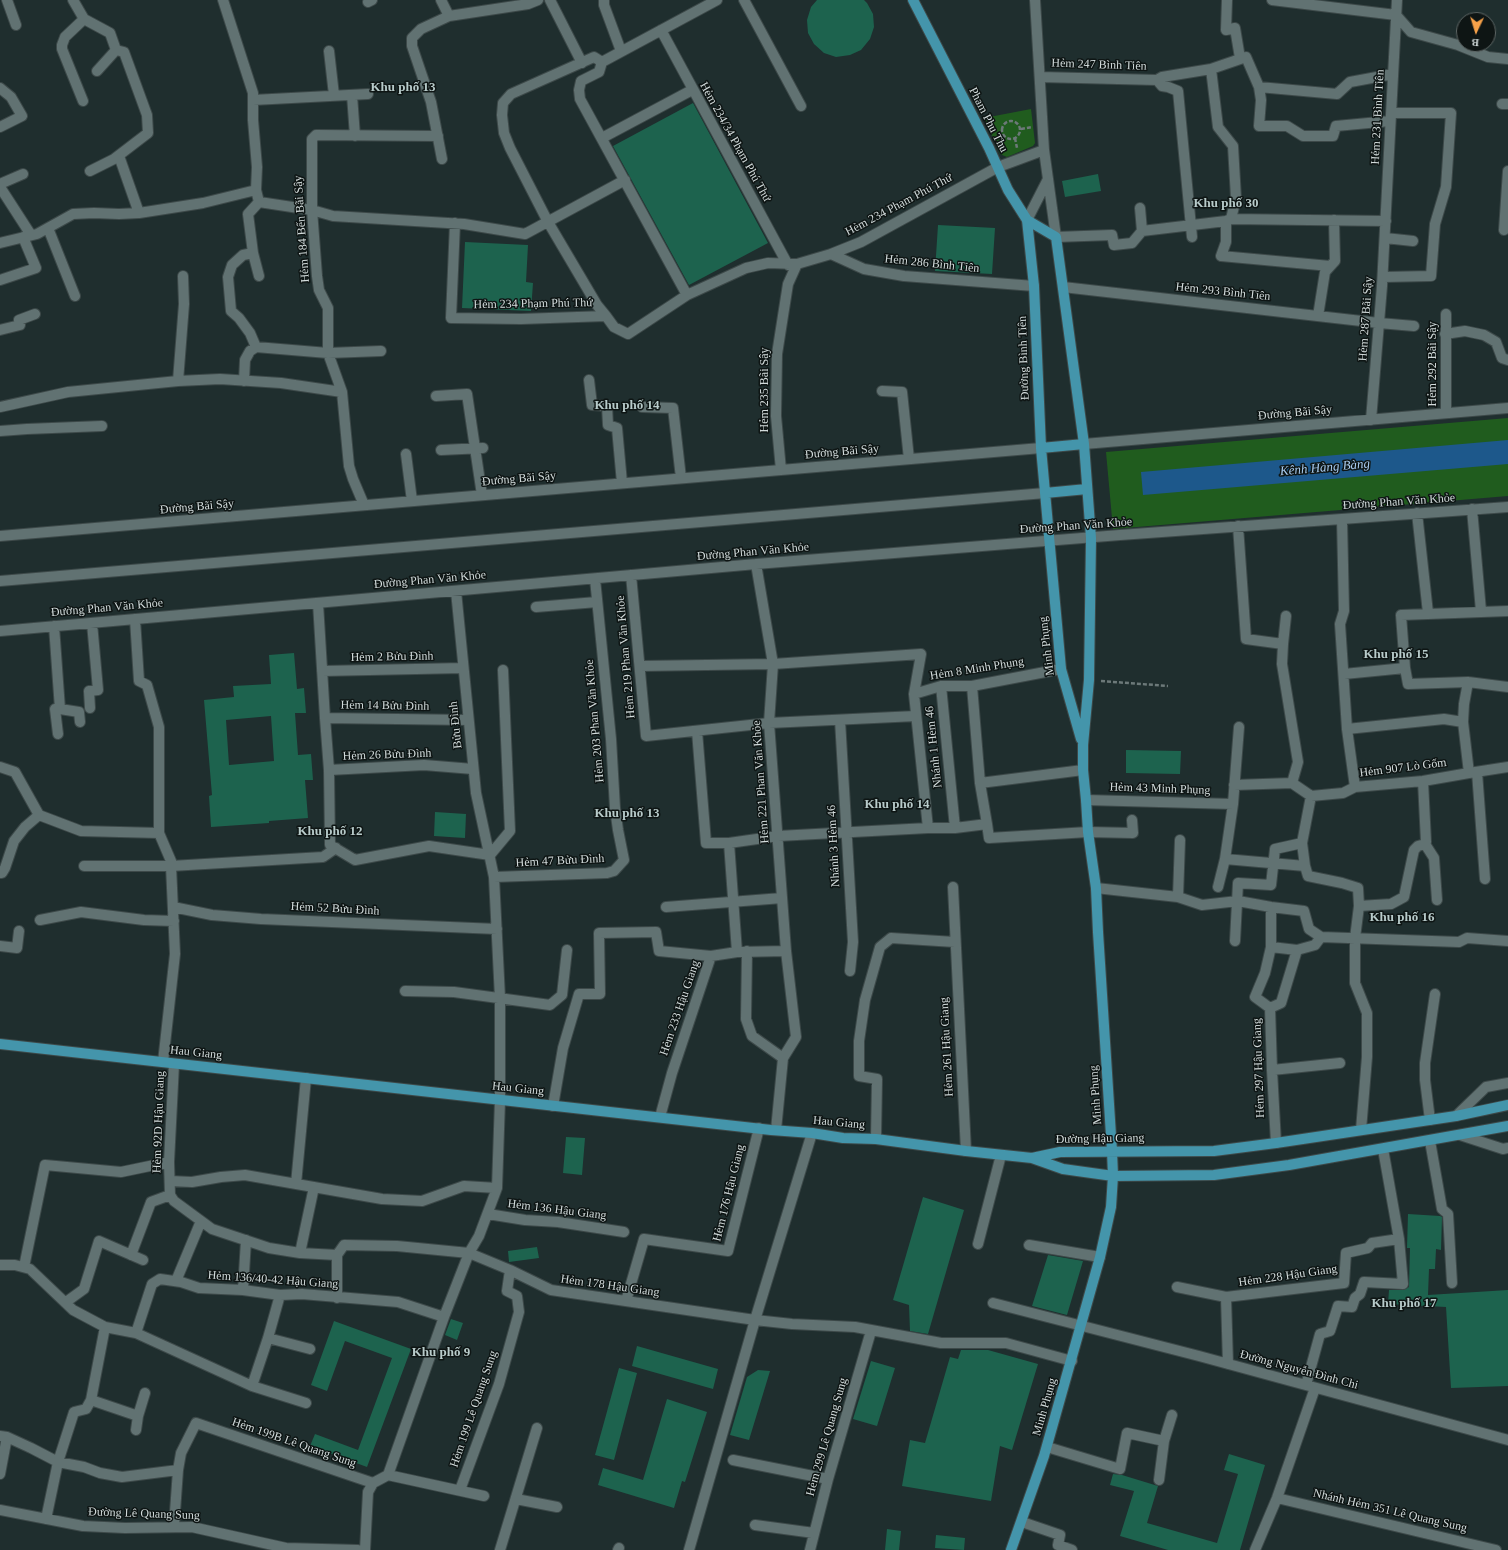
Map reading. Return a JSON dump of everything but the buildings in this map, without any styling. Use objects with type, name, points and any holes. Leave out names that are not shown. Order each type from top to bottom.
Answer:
[{"type":"main road","name":"Pham Phu Thu","points":[[912,0],[998,167],[1008,190],[1027,220],[1056,237]]},
{"type":"main road","name":"Đường Bình Tiên","points":[[1027,220],[1034,286],[1041,448],[1049,541]]},
{"type":"main road","points":[[1056,237],[1064,287],[1084,444],[1091,538]]},
{"type":"main road","points":[[1041,448],[1084,444]]},
{"type":"main road","points":[[1045,493],[1087,489]]},
{"type":"main road","name":"Minh Phụng","points":[[1011,1550],[1022,1522],[1072,1361],[1100,1258],[1112,1207],[1112,1151],[1096,888],[1088,832],[1083,770],[1083,745],[1088,680],[1091,538]]},
{"type":"main road","name":"Minh Phụng","points":[[1049,541],[1060,669],[1083,745]]},
{"type":"main road","name":"Hau Giang","points":[[0,1044],[553,1106],[812,1133],[843,1138],[876,1138],[966,1151],[1032,1158]]},
{"type":"main road","name":"Đường Hậu Giang","points":[[1032,1158],[1060,1152],[1214,1151],[1456,1116],[1508,1105]]},
{"type":"main road","points":[[1032,1158],[1063,1169],[1113,1176],[1214,1175],[1289,1165],[1508,1126]]},
{"type":"street","points":[[7,0],[16,24]]},
{"type":"street","points":[[73,0],[84,19],[110,33],[116,50]]},
{"type":"street","points":[[223,0],[250,80],[253,100],[256,190],[259,202]]},
{"type":"street","points":[[441,0],[449,16]]},
{"type":"street","points":[[442,159],[431,102],[412,46],[412,38],[421,29],[449,16],[528,4],[538,0]]},
{"type":"street","points":[[550,0],[582,63]]},
{"type":"street","points":[[604,0],[604,5],[621,51]]},
{"type":"street","points":[[687,295],[580,98],[579,90],[581,81],[599,72],[602,62],[717,0]]},
{"type":"street","points":[[744,0],[801,106]]},
{"type":"street","points":[[1035,0],[1044,150],[1056,237],[1112,235],[1114,245],[1132,243],[1142,230],[1140,208]]},
{"type":"street","points":[[1227,0],[1226,30],[1236,28],[1240,58],[1246,57],[1259,88],[1261,100],[1259,126],[1287,126],[1303,136],[1333,136],[1336,126],[1391,117],[1451,113],[1446,187],[1436,224],[1431,276],[1383,277]]},
{"type":"street","points":[[1272,0],[1396,15],[1411,32],[1458,45],[1488,57],[1508,59]]},
{"type":"street","name":"Hẻm 231 Bình Tiên","points":[[1386,221],[1397,0]]},
{"type":"street","points":[[83,101],[62,49],[62,45],[65,37],[84,19]]},
{"type":"street","name":"Hẻm 234/34 Phạm Phú Thứ","points":[[661,30],[692,90],[792,264]]},
{"type":"street","points":[[96,71],[116,50]]},
{"type":"street","points":[[90,171],[119,156],[148,133],[147,115],[124,52],[116,50]]},
{"type":"street","points":[[329,51],[334,96]]},
{"type":"street","points":[[602,62],[594,57],[511,94],[503,103],[502,115],[507,141],[548,222],[597,305],[606,316]]},
{"type":"street","name":"Hẻm 247 Bình Tiên","points":[[1040,77],[1157,80],[1211,69],[1240,58]]},
{"type":"street","points":[[1211,69],[1218,127],[1233,146],[1236,198],[1228,220],[1226,242],[1221,256],[1330,266]]},
{"type":"street","points":[[1259,88],[1337,94],[1350,82],[1393,74]]},
{"type":"street","name":"Hẻm 247 Bình Tiên","points":[[1157,80],[1162,86],[1178,91],[1190,224]]},
{"type":"street","points":[[0,88],[10,97],[22,116],[0,127]]},
{"type":"street","points":[[602,138],[692,90]]},
{"type":"street","points":[[352,94],[355,136],[438,136]]},
{"type":"street","points":[[253,100],[368,94]]},
{"type":"street","name":"Hẻm 184 Bến Bãi Sậy","points":[[355,136],[313,136],[311,167],[312,210],[319,290],[328,308],[328,353],[342,392],[349,466],[352,479],[364,505]]},
{"type":"street","name":"Hẻm 234 Phạm Phú Thứ","points":[[455,223],[451,318],[521,319],[606,316],[614,327],[628,334],[687,295],[746,268],[768,263],[792,264],[831,254],[861,242],[998,167],[1044,150]]},
{"type":"street","points":[[119,156],[139,213]]},
{"type":"street","points":[[1504,230],[1508,170]]},
{"type":"street","points":[[0,184],[23,174]]},
{"type":"street","points":[[1027,220],[1048,179]]},
{"type":"street","points":[[259,202],[312,210],[333,216],[455,223],[525,234],[625,180]]},
{"type":"street","points":[[0,187],[27,236],[36,268],[0,280]]},
{"type":"street","points":[[0,243],[27,236],[48,228],[73,214],[139,213],[203,203],[256,190]]},
{"type":"street","points":[[259,202],[248,214],[253,253],[259,276]]},
{"type":"street","points":[[1142,230],[1228,220],[1386,221]]},
{"type":"street","points":[[1318,316],[1325,272],[1335,261],[1334,220]]},
{"type":"street","name":"Hẻm 287 Bãi Sậy","points":[[1371,420],[1383,277],[1386,221]]},
{"type":"street","points":[[1190,224],[1192,237]]},
{"type":"street","points":[[48,228],[75,296]]},
{"type":"street","points":[[1385,238],[1414,241]]},
{"type":"street","points":[[253,253],[243,255],[232,266],[228,277],[231,311],[239,318],[250,333],[256,347]]},
{"type":"street","name":"Hẻm 286 Bình Tiên","points":[[831,254],[864,269],[904,276],[1034,286]]},
{"type":"street","name":"Hẻm 235 Bãi Sậy","points":[[781,470],[776,416],[777,354],[792,264]]},
{"type":"street","points":[[178,381],[184,304],[183,276]]},
{"type":"street","name":"Hẻm 293 Bình Tiên","points":[[1064,287],[1414,326]]},
{"type":"street","points":[[0,330],[20,325],[19,320],[35,314]]},
{"type":"street","name":"Hẻm 292 Bãi Sậy","points":[[1446,314],[1446,413]]},
{"type":"street","points":[[1445,334],[1466,331],[1484,335],[1496,342],[1502,358],[1508,360]]},
{"type":"street","points":[[244,380],[245,360],[250,351],[256,347],[328,353],[381,351]]},
{"type":"street","points":[[0,407],[68,392],[178,381],[220,379],[281,383],[342,392]]},
{"type":"street","points":[[589,380],[592,405],[607,406],[608,425],[617,428],[622,483]]},
{"type":"street","points":[[882,391],[902,392],[910,459]]},
{"type":"street","points":[[436,396],[467,394],[479,448],[482,495]]},
{"type":"street","points":[[642,407],[673,408],[681,478]]},
{"type":"street","name":"Đường Bãi Sậy","points":[[1084,444],[1508,408]]},
{"type":"street","points":[[0,431],[27,428],[102,426]]},
{"type":"street","points":[[441,450],[479,448]]},
{"type":"street","name":"Đường Bãi Sậy","points":[[0,536],[1041,448]]},
{"type":"street","points":[[406,454],[412,502]]},
{"type":"street","points":[[0,581],[1045,493]]},
{"type":"street","name":"Đường Phan Văn Khỏe","points":[[0,631],[756,564],[1238,526],[1508,507]]},
{"type":"street","points":[[1472,509],[1481,612]]},
{"type":"street","points":[[1417,513],[1428,613]]},
{"type":"street","points":[[1342,519],[1344,611],[1340,624],[1347,729],[1355,787]]},
{"type":"street","points":[[1238,526],[1246,639],[1283,644]]},
{"type":"street","name":"Hẻm 221 Phan Văn Khỏe","points":[[756,564],[773,664],[769,723],[786,951],[796,1037],[783,1058]]},
{"type":"street","name":"Hẻm 219 Phan Văn Khỏe","points":[[631,575],[646,736],[697,731]]},
{"type":"street","name":"Hẻm 203 Phan Văn Khỏe","points":[[595,579],[611,739],[615,808],[624,860]]},
{"type":"street","name":"Bửu Đình","points":[[456,591],[476,793],[494,877],[500,998],[500,1100]]},
{"type":"street","points":[[536,607],[597,602]]},
{"type":"street","points":[[318,603],[322,671]]},
{"type":"street","points":[[1508,611],[1401,615],[1405,668],[1408,684],[1468,682],[1508,687]]},
{"type":"street","points":[[1286,616],[1282,664],[1298,762],[1292,783]]},
{"type":"street","points":[[135,619],[139,680],[147,684],[159,727],[159,833],[171,861],[175,954],[163,1062]]},
{"type":"street","points":[[90,708],[89,691],[98,690],[92,623]]},
{"type":"street","points":[[54,626],[60,709]]},
{"type":"street","name":"Hẻm 8 Minh Phụng","points":[[773,664],[921,654],[914,694],[940,686],[972,686],[1060,669]]},
{"type":"street","points":[[640,666],[773,664]]},
{"type":"street","name":"Hẻm 2 Bửu Đình","points":[[322,671],[463,668]]},
{"type":"street","points":[[1344,674],[1405,668]]},
{"type":"street","points":[[329,770],[330,845],[355,860],[429,846],[490,855],[510,831],[503,670]]},
{"type":"street","name":"Hẻm 14 Bửu Đình","points":[[322,671],[325,718],[468,720]]},
{"type":"street","points":[[1468,682],[1464,704],[1463,722],[1473,772],[1485,879]]},
{"type":"street","name":"Nhánh 1 Hẻm 46","points":[[940,686],[955,828]]},
{"type":"street","points":[[972,686],[980,783],[989,838],[1088,832],[1133,833],[1132,820]]},
{"type":"street","points":[[914,694],[928,828]]},
{"type":"street","points":[[58,734],[55,710],[60,709],[79,712],[80,722]]},
{"type":"street","points":[[916,716],[769,723],[697,731],[706,843],[729,843],[778,836],[928,828],[955,828],[987,824]]},
{"type":"street","name":"Hẻm 26 Bửu Đình","points":[[325,718],[329,770],[424,765],[473,769]]},
{"type":"street","points":[[1347,729],[1444,719],[1463,722]]},
{"type":"street","name":"Nhánh 3 Hẻm 46","points":[[840,720],[853,942],[850,971]]},
{"type":"street","points":[[1218,887],[1225,859],[1233,804],[1239,727]]},
{"type":"street","points":[[0,767],[15,772],[39,815],[81,831],[159,833]]},
{"type":"street","name":"Hẻm 907 Lò Gốm","points":[[1311,796],[1343,793],[1355,787],[1423,781],[1473,772],[1508,768]]},
{"type":"street","points":[[980,783],[1083,770]]},
{"type":"street","points":[[1423,781],[1426,842],[1424,844]]},
{"type":"street","points":[[1234,785],[1292,783],[1311,796],[1302,843],[1308,876],[1358,888],[1360,906],[1355,938],[1354,983],[1367,1013],[1367,1057],[1361,1130]]},
{"type":"street","name":"Hẻm 43 Minh Phụng","points":[[1086,800],[1233,804]]},
{"type":"street","points":[[0,873],[2,873],[5,868],[14,841],[25,827],[39,815]]},
{"type":"street","points":[[1178,897],[1180,840]]},
{"type":"street","points":[[729,843],[733,901],[742,952],[746,1019],[752,1036],[783,1058],[776,1130]]},
{"type":"street","points":[[1235,941],[1238,883],[1271,885],[1275,849],[1302,843]]},
{"type":"street","points":[[1360,906],[1391,904],[1404,897],[1414,850],[1418,846],[1424,844]]},
{"type":"street","points":[[1424,844],[1434,858],[1437,900]]},
{"type":"street","points":[[84,866],[171,866],[323,857],[336,848]]},
{"type":"street","points":[[1225,859],[1305,866]]},
{"type":"street","name":"Hẻm 47 Bửu Đình","points":[[494,877],[607,873],[614,871],[624,860]]},
{"type":"street","name":"Hẻm 261 Hậu Giang","points":[[953,887],[966,1151]]},
{"type":"street","points":[[1096,888],[1178,897],[1202,905],[1238,901],[1304,911],[1310,929],[1321,937],[1459,942],[1467,938],[1508,941]]},
{"type":"street","points":[[666,906],[782,898]]},
{"type":"street","name":"Hẻm 52 Bửu Đình","points":[[173,907],[212,915],[261,919],[496,929]]},
{"type":"street","name":"Hẻm 297 Hậu Giang","points":[[1271,907],[1271,947],[1266,973],[1255,997],[1270,1008],[1276,1143]]},
{"type":"street","points":[[40,920],[81,912],[144,920],[174,921]]},
{"type":"street","points":[[0,946],[17,948],[19,931]]},
{"type":"street","points":[[553,1106],[563,1048],[579,994],[600,994],[598,933],[656,932],[659,951],[711,956]]},
{"type":"street","points":[[1271,947],[1297,950],[1315,945],[1321,937]]},
{"type":"street","points":[[876,1138],[877,1079],[858,1076],[859,1041],[865,1000],[880,947],[891,938],[955,942]]},
{"type":"street","points":[[405,991],[454,992],[550,1005],[562,995],[567,950]]},
{"type":"street","points":[[1270,1008],[1281,1003],[1297,950]]},
{"type":"street","name":"Hẻm 233 Hậu Giang","points":[[660,1117],[672,1073],[711,956],[742,952],[786,951]]},
{"type":"street","points":[[1430,1120],[1425,1080],[1425,1063],[1435,994]]},
{"type":"street","points":[[1272,1070],[1340,1063]]},
{"type":"street","name":"Hẻm 92D Hậu Giang","points":[[170,1195],[169,1162],[174,1064]]},
{"type":"street","points":[[296,1184],[306,1078]]},
{"type":"street","points":[[1456,1116],[1486,1087],[1508,1083]]},
{"type":"street","name":"Hẻm 136 Hậu Giang","points":[[444,1317],[470,1253],[479,1236],[497,1188],[500,1100]]},
{"type":"street","name":"Hẻm 176 Hậu Giang","points":[[626,1301],[644,1239],[728,1250],[759,1128]]},
{"type":"street","points":[[689,1550],[755,1320],[812,1133]]},
{"type":"street","points":[[1460,1135],[1503,1149],[1508,1148]]},
{"type":"street","points":[[1430,1141],[1442,1209],[1448,1214],[1452,1283]]},
{"type":"street","points":[[1255,1550],[1277,1498],[1310,1387],[1320,1334],[1330,1331],[1338,1306],[1352,1307],[1355,1298],[1360,1294],[1364,1282],[1403,1284],[1399,1239],[1383,1149]]},
{"type":"street","points":[[978,1244],[1001,1155]]},
{"type":"street","points":[[24,1267],[45,1165],[121,1172],[169,1162]]},
{"type":"street","name":"Hẻm 92D Hậu Giang","points":[[170,1181],[192,1182],[245,1175],[382,1199],[422,1201]]},
{"type":"street","name":"Hẻm 136 Hậu Giang","points":[[422,1201],[464,1186],[497,1188]]},
{"type":"street","points":[[300,1253],[314,1187]]},
{"type":"street","points":[[131,1255],[151,1202],[170,1195],[174,1201],[212,1229],[270,1248],[300,1253],[337,1255],[337,1298]]},
{"type":"street","name":"Hẻm 136 Hậu Giang","points":[[488,1214],[525,1220],[558,1222],[624,1232]]},
{"type":"street","points":[[176,1281],[201,1220]]},
{"type":"street","name":"Hẻm 228 Hậu Giang","points":[[1177,1287],[1226,1297],[1344,1283],[1346,1253],[1368,1248],[1372,1243],[1399,1239]]},
{"type":"street","points":[[243,1290],[246,1240]]},
{"type":"street","points":[[66,1302],[84,1289],[99,1241],[143,1260]]},
{"type":"street","name":"Hẻm 178 Hậu Giang","points":[[337,1255],[344,1245],[397,1246],[470,1253],[551,1290],[755,1320],[792,1324],[855,1327],[941,1343],[1006,1343],[1072,1361]]},
{"type":"street","points":[[1029,1245],[1100,1258]]},
{"type":"street","points":[[0,1265],[15,1265],[30,1269],[73,1310],[106,1327],[136,1333],[252,1386],[306,1403]]},
{"type":"street","name":"Hẻm 199 Lê Quang Sung","points":[[460,1490],[499,1384],[519,1312],[517,1296],[507,1291],[510,1270]]},
{"type":"street","name":"Hẻm 136/40-42 Hậu Giang","points":[[136,1333],[152,1284],[160,1279],[176,1281],[199,1288],[243,1290],[280,1294],[302,1294],[398,1302],[444,1317]]},
{"type":"street","points":[[252,1386],[268,1338],[280,1294]]},
{"type":"street","points":[[1226,1297],[1228,1364]]},
{"type":"street","name":"Đường Nguyễn Đình Chi","points":[[993,1303],[1228,1364],[1508,1440]]},
{"type":"street","points":[[388,1475],[444,1317]]},
{"type":"street","points":[[46,1519],[58,1462],[74,1412],[86,1409],[91,1400],[106,1327]]},
{"type":"street","name":"Hẻm 299 Lê Quang Sung","points":[[810,1550],[828,1479],[871,1331]]},
{"type":"street","points":[[268,1338],[310,1349]]},
{"type":"street","points":[[136,1430],[138,1416],[145,1393]]},
{"type":"street","points":[[91,1400],[138,1416]]},
{"type":"street","points":[[1159,1480],[1164,1442],[1172,1415]]},
{"type":"street","name":"Hẻm 199B Lê Quang Sung","points":[[178,1470],[181,1453],[196,1423],[373,1483]]},
{"type":"street","points":[[500,1550],[537,1428]]},
{"type":"street","points":[[1046,1446],[1120,1469],[1127,1433],[1164,1442]]},
{"type":"street","points":[[0,1474],[4,1437],[31,1448],[58,1462],[84,1467],[100,1473],[122,1476],[178,1470],[174,1526]]},
{"type":"street","points":[[733,1460],[828,1479]]},
{"type":"street","points":[[364,1550],[368,1492],[373,1483],[388,1475],[484,1496]]},
{"type":"street","name":"Nhánh Hẻm 351 Lê Quang Sung","points":[[1277,1498],[1454,1545],[1496,1550]]},
{"type":"street","points":[[516,1499],[557,1507]]},
{"type":"street","name":"Đường Lê Quang Sung","points":[[0,1510],[83,1526],[110,1528],[174,1526],[192,1527],[286,1548],[358,1550]]},
{"type":"street","points":[[1022,1522],[1060,1535],[1058,1545],[1072,1550]]},
{"type":"street","points":[[755,1525],[814,1534]]},
{"type":"path","points":[[1010,121],[1018,124],[1021,129],[1019,135],[1011,139],[1006,137],[1002,132],[1004,124],[1010,121]]},
{"type":"path","points":[[1088,680],[1168,686]]},
{"type":"green space","points":[[1031,109],[1035,143],[1033,146],[1007,157],[1000,154],[984,118]]},
{"type":"green space","points":[[1508,418],[1508,496],[1113,529],[1106,452]]},
{"type":"water","name":"Kênh Hàng Bàng","points":[[1508,440],[1508,464],[1143,495],[1141,472]]},
{"type":"district","name":"Khu phố 13","points":[[403,88]]},
{"type":"district","name":"Khu phố 30","points":[[1226,204]]},
{"type":"district","name":"Khu phố 14","points":[[627,406]]},
{"type":"district","name":"Khu phố 15","points":[[1396,655]]},
{"type":"district","name":"Khu phố 14","points":[[897,805]]},
{"type":"district","name":"Khu phố 13","points":[[627,814]]},
{"type":"district","name":"Khu phố 12","points":[[330,832]]},
{"type":"district","name":"Khu phố 16","points":[[1402,918]]},
{"type":"district","name":"Khu phố 17","points":[[1404,1304]]},
{"type":"district","name":"Khu phố 9","points":[[441,1353]]}]
